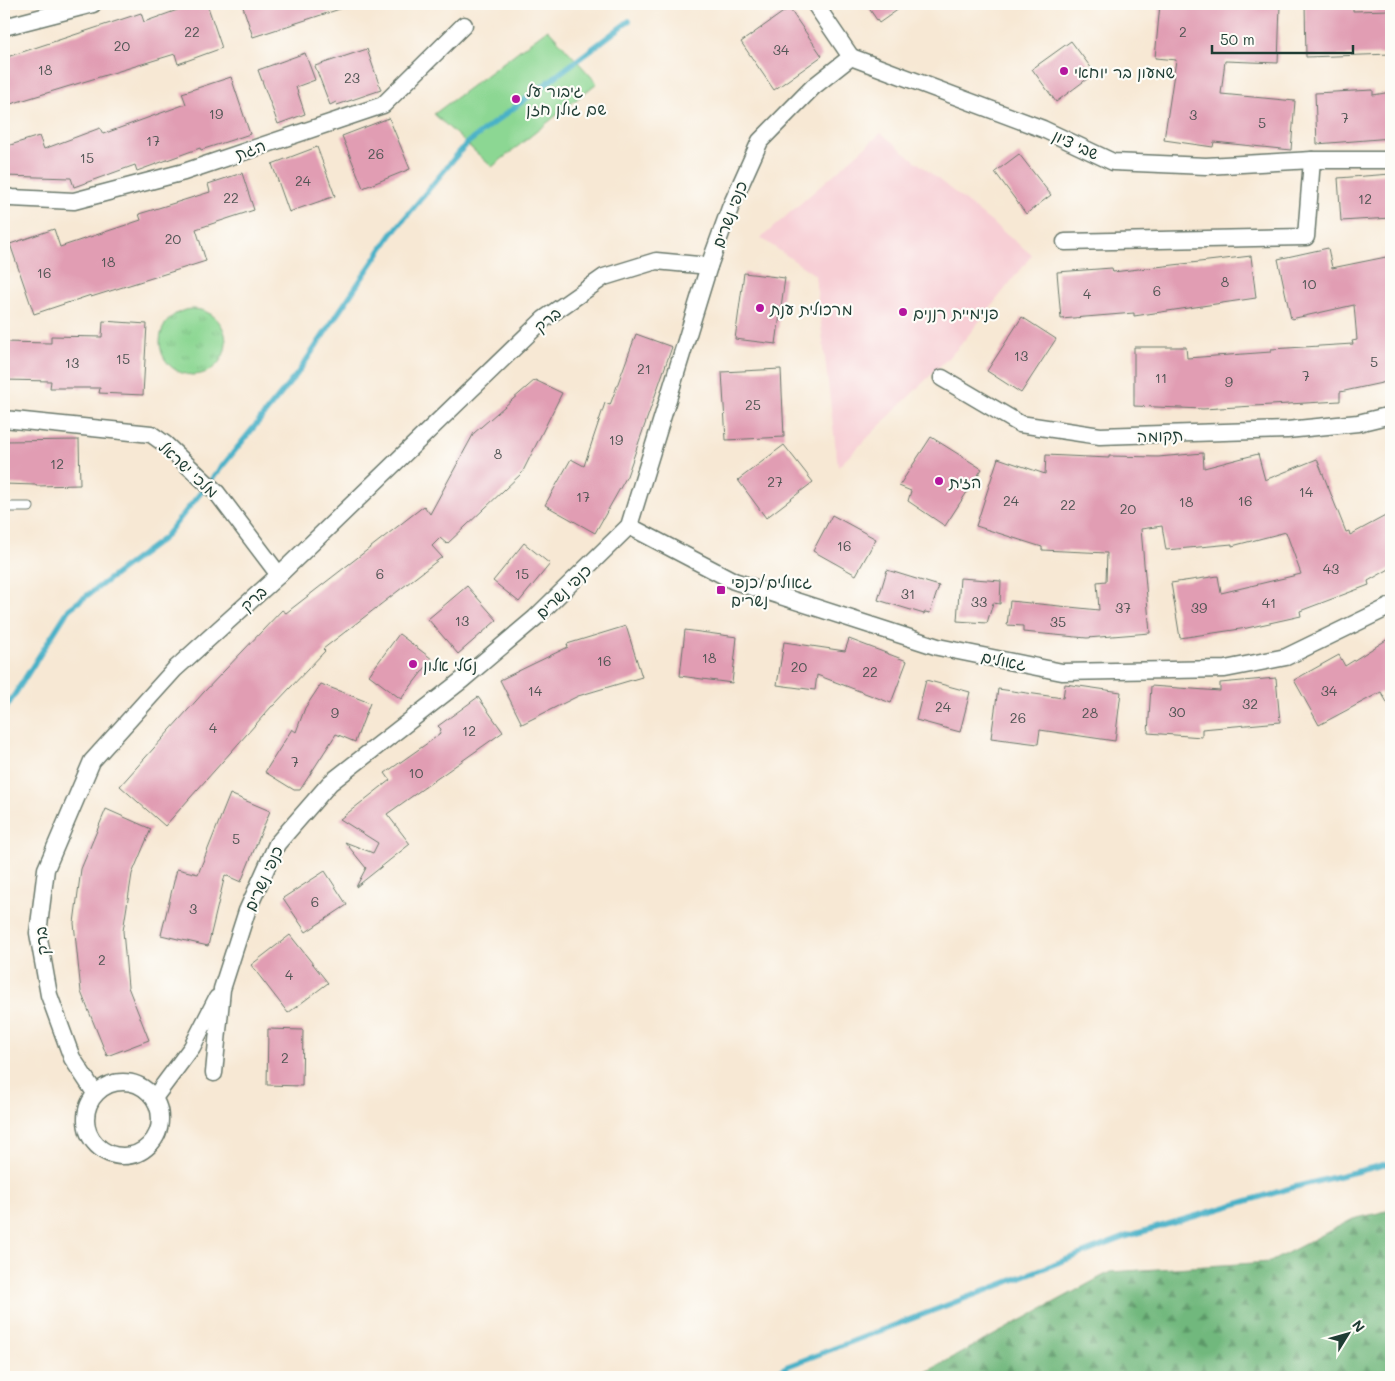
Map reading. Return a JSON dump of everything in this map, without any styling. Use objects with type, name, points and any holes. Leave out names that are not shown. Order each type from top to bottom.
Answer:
[{"type":"street","points":[[4,27],[93,4]]},
{"type":"street","points":[[815,4],[851,57]]},
{"type":"street","name":"הגת","points":[[4,196],[74,201],[184,172],[383,105],[464,25]]},
{"type":"street","name":"שבי ציון","points":[[851,57],[1043,129],[1113,162],[1206,166],[1312,160],[1391,160]]},
{"type":"street","name":"כנפי נשרים","points":[[214,1074],[222,989],[247,911],[277,844],[330,783],[462,680],[535,618],[629,526],[709,266],[736,193],[760,141],[812,87],[851,57]]},
{"type":"street","points":[[1064,242],[1306,237],[1312,160]]},
{"type":"street","name":"ברק","points":[[95,1093],[72,1058],[49,995],[38,933],[46,869],[92,761],[175,669],[279,575],[544,319],[604,277],[656,261],[709,266]]},
{"type":"street","name":"תקומה","points":[[942,378],[1020,424],[1100,436],[1287,430],[1358,423],[1391,415]]},
{"type":"street","name":"מלכי ישראל","points":[[4,418],[151,434],[165,444],[217,493],[279,575]]},
{"type":"street","name":"גאולים","points":[[629,526],[734,581],[938,648],[1062,672],[1225,669],[1286,657],[1391,606]]},
{"type":"street","points":[[154,1098],[192,1047],[222,989]]},
{"type":"street","points":[[126,1081],[146,1090],[154,1098],[159,1109],[160,1122],[157,1135],[150,1145],[139,1153],[126,1156],[114,1155],[102,1150],[93,1141],[87,1129],[85,1116],[88,1104],[95,1093],[104,1086],[114,1082],[126,1081]]},
{"type":"lane","points":[[4,507],[28,507]]},
{"type":"shaded area","name":"פנימיית רננים","points":[[881,133],[1032,255],[958,348],[838,467],[815,275],[761,238]]},
{"type":"green space","name":"גיבור על שם גולן חזן","points":[[548,29],[597,83],[492,167],[434,114]]},
{"type":"green space","points":[[193,309],[206,312],[216,319],[223,329],[226,342],[223,355],[216,365],[206,372],[193,375],[180,372],[170,365],[163,355],[160,342],[163,329],[170,319],[180,312]]},
{"type":"green space","points":[[1391,1210],[1391,1377],[917,1377],[1110,1272],[1270,1262],[1353,1219]]},
{"type":"building","points":[[194,4],[207,4],[222,48],[178,64],[175,54],[4,106],[4,58],[141,13],[144,22]]},
{"type":"building","points":[[242,4],[345,4],[346,7],[253,37]]},
{"type":"building","points":[[866,4],[906,4],[879,23]]},
{"type":"building","points":[[1160,4],[1280,5],[1278,63],[1225,61],[1221,94],[1295,101],[1291,150],[1214,142],[1213,147],[1164,140],[1176,60],[1155,58]]},
{"type":"building","points":[[1305,4],[1353,4],[1353,11],[1391,10],[1391,54],[1306,57]]},
{"type":"building","points":[[789,8],[822,56],[774,90],[741,42]]},
{"type":"building","name":"שמעון בר יוחאי","points":[[1071,41],[1095,73],[1056,102],[1032,69]]},
{"type":"building","points":[[367,49],[381,90],[337,105],[336,102],[330,105],[315,66]]},
{"type":"building","points":[[305,53],[315,80],[296,87],[305,114],[278,124],[258,70]]},
{"type":"building","points":[[231,77],[250,134],[201,150],[200,148],[137,171],[135,165],[74,187],[71,178],[4,176],[4,147],[39,136],[44,149],[100,128],[103,134],[186,104],[182,93]]},
{"type":"building","points":[[1373,90],[1373,95],[1391,92],[1391,138],[1317,144],[1315,93]]},
{"type":"building","points":[[389,118],[410,169],[363,188],[342,136]]},
{"type":"building","points":[[317,147],[335,196],[289,212],[272,164]]},
{"type":"building","points":[[1019,154],[1051,195],[1026,214],[995,172]]},
{"type":"building","points":[[242,173],[254,210],[196,229],[206,261],[34,314],[10,244],[54,229],[60,247],[141,220],[139,214],[210,192],[208,184]]},
{"type":"building","points":[[1391,174],[1391,218],[1341,221],[1338,178]]},
{"type":"building","points":[[1328,248],[1332,268],[1391,256],[1391,381],[1340,392],[1340,401],[1203,409],[1134,406],[1134,347],[1186,347],[1187,358],[1271,352],[1271,349],[1353,344],[1352,341],[1357,340],[1354,305],[1291,319],[1278,259]]},
{"type":"building","points":[[1251,256],[1256,298],[1134,316],[1134,313],[1061,319],[1057,272],[1112,268],[1113,272]]},
{"type":"building","name":"מרכולית ענת","points":[[744,273],[785,278],[776,344],[735,339]]},
{"type":"building","points":[[1022,317],[1056,339],[1021,393],[987,371]]},
{"type":"building","points":[[103,321],[147,324],[143,395],[99,393],[100,388],[50,388],[51,381],[4,380],[4,342],[51,343],[51,336],[102,337]]},
{"type":"building","points":[[636,334],[672,347],[627,476],[595,533],[545,505],[571,459],[584,466],[605,403],[610,405]]},
{"type":"building","points":[[781,369],[784,437],[726,440],[722,372]]},
{"type":"building","points":[[535,380],[562,393],[522,473],[447,544],[440,538],[432,546],[442,557],[323,649],[325,651],[272,706],[165,826],[120,786],[204,692],[282,610],[286,613],[424,506],[430,514],[474,433]]},
{"type":"building","name":"הזית","points":[[931,437],[982,469],[945,526],[908,501],[911,491],[899,486]]},
{"type":"building","points":[[79,440],[80,485],[36,486],[4,484],[4,441]]},
{"type":"building","points":[[784,445],[813,482],[766,518],[738,480]]},
{"type":"building","points":[[1203,453],[1204,468],[1258,454],[1265,480],[1317,459],[1346,532],[1349,531],[1350,535],[1391,513],[1391,568],[1368,581],[1369,585],[1300,611],[1301,616],[1247,628],[1180,638],[1171,583],[1218,576],[1221,593],[1301,574],[1286,532],[1232,546],[1232,544],[1166,550],[1162,526],[1141,529],[1150,633],[1087,638],[1023,632],[1023,626],[1007,625],[1010,601],[1099,610],[1097,582],[1106,581],[1107,553],[1042,550],[1042,547],[976,526],[998,458],[1045,474],[1046,455],[1109,458],[1109,456],[1158,457]]},
{"type":"building","points":[[832,515],[876,539],[856,575],[813,551]]},
{"type":"building","points":[[524,543],[550,564],[519,602],[493,581]]},
{"type":"building","points":[[887,570],[939,586],[930,613],[925,612],[924,614],[878,600]]},
{"type":"building","points":[[960,578],[1001,581],[1000,604],[993,603],[987,623],[957,621]]},
{"type":"building","points":[[467,586],[497,620],[458,654],[428,619]]},
{"type":"building","points":[[626,626],[642,677],[578,696],[522,724],[500,680],[568,647],[567,644]]},
{"type":"building","points":[[685,630],[737,637],[732,683],[680,676]]},
{"type":"building","points":[[399,634],[432,659],[401,699],[369,675]]},
{"type":"building","points":[[1391,637],[1391,709],[1381,692],[1319,725],[1294,680],[1339,655],[1345,666]]},
{"type":"building","points":[[849,639],[907,661],[891,703],[817,675],[815,690],[777,685],[784,642],[845,651]]},
{"type":"building","points":[[1276,678],[1280,722],[1202,729],[1202,737],[1148,733],[1151,686],[1220,691],[1220,683]]},
{"type":"building","points":[[926,680],[970,692],[960,732],[916,720]]},
{"type":"building","points":[[321,684],[370,703],[355,742],[336,734],[300,790],[294,790],[265,772],[292,729],[296,732],[305,708]]},
{"type":"building","points":[[1065,684],[1121,692],[1115,741],[1040,730],[1038,744],[991,738],[998,689],[1063,698]]},
{"type":"building","points":[[478,697],[503,732],[387,814],[410,844],[356,887],[366,868],[345,842],[373,853],[378,843],[340,819],[390,780],[385,773],[439,735],[441,729],[438,726]]},
{"type":"building","points":[[230,794],[270,811],[241,882],[225,875],[208,946],[161,935],[177,869],[198,874]]},
{"type":"building","points":[[106,809],[151,829],[132,874],[123,931],[128,987],[149,1040],[107,1056],[81,992],[74,923],[81,869]]},
{"type":"building","points":[[325,871],[347,905],[306,932],[283,898]]},
{"type":"building","points":[[290,935],[328,983],[288,1013],[251,965]]},
{"type":"building","points":[[268,1029],[303,1030],[302,1086],[267,1085]]},
{"type":"waterway","points":[[4,715],[6,708],[69,609],[164,538],[297,374],[391,235],[466,144],[629,21]]},
{"type":"waterway","points":[[769,1377],[788,1366],[1128,1236],[1291,1188],[1391,1163]]},
{"type":"place","name":"שמעון בר יוחאי","points":[[1064,71]]},
{"type":"place","name":"גיבור על שם גולן חזן","points":[[516,99]]},
{"type":"place","name":"מרכולית ענת","points":[[760,308]]},
{"type":"place","name":"פנימיית רננים","points":[[903,312]]},
{"type":"place","name":"הזית","points":[[939,481]]},
{"type":"place","name":"גאולים/כנפי נשרים","points":[[721,590]]},
{"type":"place","name":"נטלי אלון","points":[[413,664]]}]
